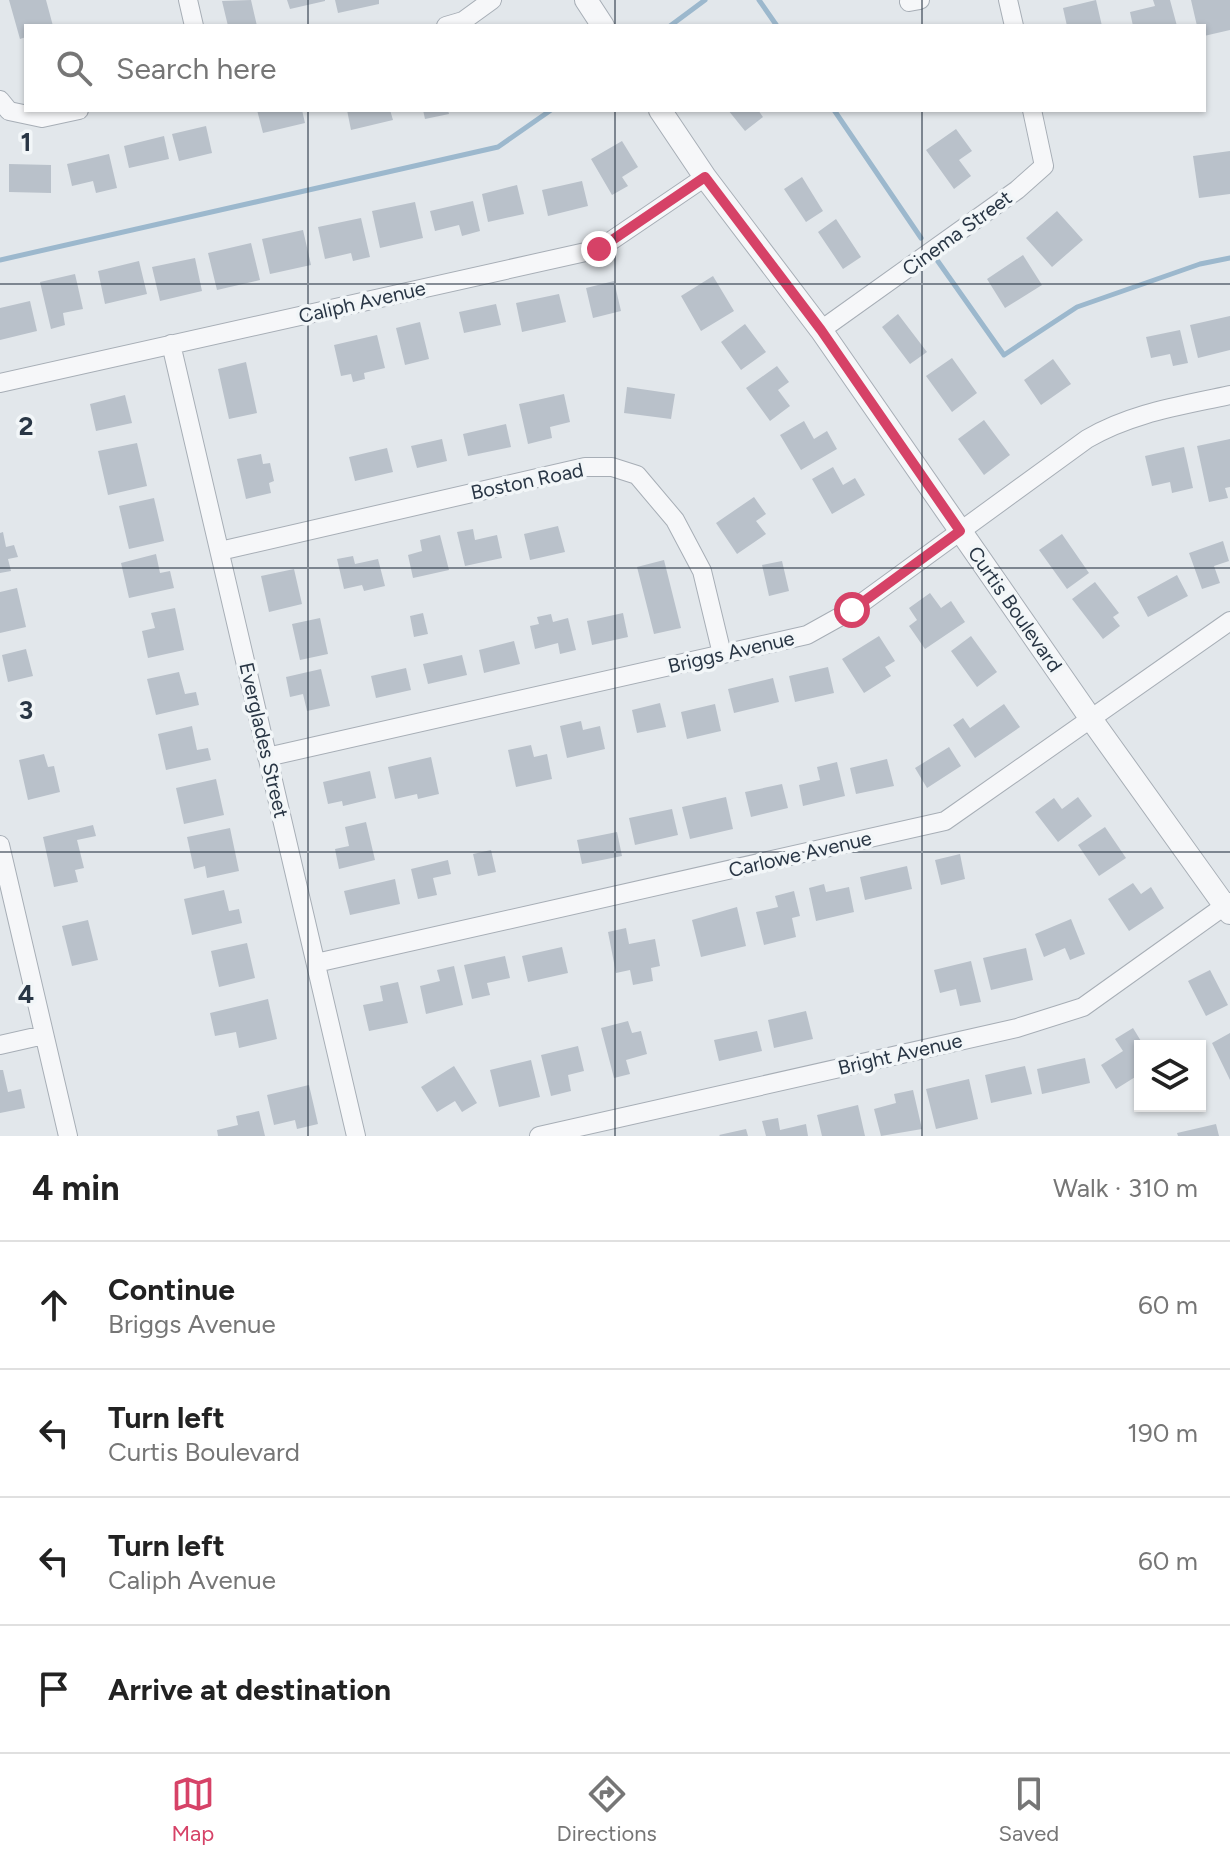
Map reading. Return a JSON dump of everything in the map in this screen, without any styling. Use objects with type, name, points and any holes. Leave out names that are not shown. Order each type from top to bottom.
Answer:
[{"type":"street","points":[[188,0],[194,24]]},
{"type":"street","points":[[453,24],[463,21],[492,0]]},
{"type":"street","points":[[586,0],[602,24]]},
{"type":"street","points":[[1008,0],[1014,24]]},
{"type":"street","points":[[4,105],[24,112]]},
{"type":"street","points":[[24,112],[42,118],[70,112]]},
{"type":"street","name":"Curtis Boulevard","points":[[661,112],[705,177],[821,330],[1091,719],[1229,907]]},
{"type":"street","name":"Cinema Street","points":[[821,330],[1017,190],[1044,166],[1032,112]]},
{"type":"street","name":"Caliph Avenue","points":[[0,383],[599,249],[705,177]]},
{"type":"street","name":"Everglades Street","points":[[171,344],[356,1136]]},
{"type":"street","name":"Briggs Avenue","points":[[267,757],[807,635],[852,610],[1110,425],[1133,416],[1230,395]]},
{"type":"street","name":"Boston Road","points":[[220,551],[585,467],[612,467],[637,475],[675,520],[702,571],[722,654]]},
{"type":"street","name":"Carlowe Avenue","points":[[316,963],[945,821],[1230,621]]},
{"type":"street","points":[[0,845],[68,1136]]},
{"type":"street","name":"Bright Avenue","points":[[539,1136],[1017,1028],[1083,1007],[1229,907]]},
{"type":"street","points":[[0,1045],[44,1035]]},
{"type":"building","points":[[9,0],[46,0],[52,24],[24,24],[24,38],[20,39]]},
{"type":"building","points":[[251,0],[257,24],[228,24],[222,1]]},
{"type":"building","points":[[287,0],[325,0],[325,1],[290,9]]},
{"type":"building","points":[[335,0],[379,0],[379,4],[338,13]]},
{"type":"building","points":[[1096,0],[1102,24],[1067,24],[1063,8]]},
{"type":"building","points":[[1153,0],[1170,0],[1176,24],[1133,24],[1130,12],[1155,6]]},
{"type":"building","points":[[1191,0],[1230,0],[1230,30],[1206,36],[1206,24],[1197,24]]},
{"type":"building","points":[[258,112],[302,112],[305,123],[263,133]]},
{"type":"building","points":[[347,112],[391,112],[393,120],[351,130]]},
{"type":"building","points":[[423,112],[448,112],[449,114],[425,119]]},
{"type":"building","points":[[730,112],[759,112],[763,117],[745,131]]},
{"type":"building","points":[[206,126],[212,153],[179,161],[172,134]]},
{"type":"building","points":[[956,129],[972,151],[959,160],[971,176],[954,189],[926,150]]},
{"type":"building","points":[[164,136],[169,159],[129,168],[124,146]]},
{"type":"building","points":[[622,141],[638,167],[622,177],[628,186],[612,195],[591,159]]},
{"type":"building","points":[[1230,151],[1230,194],[1199,198],[1193,156]]},
{"type":"building","points":[[109,154],[117,188],[96,193],[93,181],[72,186],[67,164]]},
{"type":"building","points":[[9,164],[51,165],[51,193],[9,192]]},
{"type":"building","points":[[802,177],[823,211],[806,222],[784,189]]},
{"type":"building","points":[[582,181],[588,206],[548,216],[542,190]]},
{"type":"building","points":[[517,185],[524,214],[488,222],[482,194]]},
{"type":"building","points":[[473,201],[480,231],[462,236],[459,225],[435,231],[430,211]]},
{"type":"building","points":[[415,202],[423,238],[380,248],[372,211]]},
{"type":"building","points":[[1057,211],[1083,240],[1052,267],[1026,238]]},
{"type":"building","points":[[361,218],[370,257],[353,261],[351,253],[325,259],[318,227]]},
{"type":"building","points":[[836,219],[861,257],[843,269],[818,232]]},
{"type":"building","points":[[303,230],[311,265],[270,274],[262,239]]},
{"type":"building","points":[[251,243],[260,280],[217,290],[208,253]]},
{"type":"building","points":[[1023,255],[1042,285],[1005,308],[987,279]]},
{"type":"building","points":[[195,258],[202,291],[160,301],[152,267]]},
{"type":"building","points":[[139,261],[147,294],[105,304],[98,271]]},
{"type":"building","points":[[75,274],[83,309],[63,313],[65,325],[51,329],[40,282]]},
{"type":"building","points":[[713,276],[734,311],[701,331],[681,296]]},
{"type":"building","points":[[614,281],[621,311],[593,318],[586,288]]},
{"type":"building","points":[[559,294],[566,322],[522,332],[516,303]]},
{"type":"building","points":[[30,301],[37,331],[0,340],[0,308]]},
{"type":"building","points":[[496,304],[501,325],[464,333],[459,312]]},
{"type":"building","points":[[898,314],[927,352],[910,364],[882,327]]},
{"type":"building","points":[[1230,316],[1230,350],[1198,358],[1190,325]]},
{"type":"building","points":[[420,322],[429,359],[405,365],[396,328]]},
{"type":"building","points":[[745,324],[766,352],[741,370],[721,342]]},
{"type":"building","points":[[1180,330],[1188,363],[1173,366],[1170,354],[1151,358],[1146,337]]},
{"type":"building","points":[[377,335],[385,368],[364,373],[365,379],[353,382],[351,374],[341,376],[334,345]]},
{"type":"building","points":[[952,358],[977,393],[952,412],[926,376]]},
{"type":"building","points":[[1053,359],[1071,384],[1041,405],[1024,380]]},
{"type":"building","points":[[246,362],[257,413],[229,419],[218,369]]},
{"type":"building","points":[[777,366],[789,382],[778,390],[790,406],[770,421],[746,388]]},
{"type":"building","points":[[627,387],[675,394],[671,419],[624,413]]},
{"type":"building","points":[[564,394],[570,422],[550,427],[552,438],[528,444],[519,404]]},
{"type":"building","points":[[125,395],[132,423],[96,431],[90,404]]},
{"type":"building","points":[[984,420],[1010,455],[984,475],[958,439]]},
{"type":"building","points":[[804,421],[814,439],[827,431],[837,449],[801,470],[780,435]]},
{"type":"building","points":[[506,424],[511,447],[468,456],[463,434]]},
{"type":"building","points":[[442,439],[447,461],[417,468],[411,446]]},
{"type":"building","points":[[1230,439],[1230,487],[1225,488],[1228,498],[1209,502],[1197,446]]},
{"type":"building","points":[[137,443],[147,486],[108,495],[98,451]]},
{"type":"building","points":[[1184,447],[1193,488],[1172,493],[1170,482],[1152,486],[1145,456]]},
{"type":"building","points":[[387,448],[393,472],[355,481],[349,457]]},
{"type":"building","points":[[261,454],[263,464],[270,463],[274,481],[269,483],[271,493],[246,499],[237,459]]},
{"type":"building","points":[[833,467],[843,485],[855,478],[865,495],[832,514],[812,479]]},
{"type":"building","points":[[754,497],[766,514],[756,521],[766,534],[737,554],[716,523]]},
{"type":"building","points":[[154,498],[164,541],[129,549],[119,506]]},
{"type":"building","points":[[558,526],[565,552],[530,560],[524,534]]},
{"type":"building","points":[[473,529],[475,540],[497,535],[502,558],[465,566],[457,532]]},
{"type":"building","points":[[3,532],[6,547],[14,545],[18,557],[8,559],[11,571],[0,573],[0,533]]},
{"type":"building","points":[[1062,534],[1089,573],[1067,589],[1039,550]]},
{"type":"building","points":[[440,535],[449,570],[413,578],[408,555],[422,551],[420,540]]},
{"type":"building","points":[[1223,541],[1229,561],[1214,566],[1220,583],[1202,589],[1189,553]]},
{"type":"building","points":[[156,554],[160,573],[170,571],[174,588],[129,598],[121,563]]},
{"type":"building","points":[[353,556],[355,564],[378,559],[385,586],[364,591],[362,585],[344,589],[337,559]]},
{"type":"building","points":[[664,560],[681,628],[654,634],[637,567]]},
{"type":"building","points":[[782,561],[789,591],[769,596],[762,565]]},
{"type":"building","points":[[294,569],[302,604],[269,612],[261,576]]},
{"type":"building","points":[[1177,575],[1188,596],[1148,617],[1137,597]]},
{"type":"building","points":[[1095,582],[1119,613],[1113,617],[1120,626],[1103,639],[1072,599]]},
{"type":"building","points":[[17,588],[26,627],[0,633],[0,592]]},
{"type":"building","points":[[930,593],[941,608],[951,601],[965,622],[925,649],[909,626],[917,620],[909,608]]},
{"type":"building","points":[[175,608],[184,650],[148,658],[142,631],[155,628],[151,613]]},
{"type":"building","points":[[423,613],[428,634],[414,637],[410,616]]},
{"type":"building","points":[[623,613],[628,637],[592,645],[587,621]]},
{"type":"building","points":[[551,614],[553,622],[568,618],[576,650],[560,654],[558,643],[535,649],[530,626],[539,624],[537,617]]},
{"type":"building","points":[[320,618],[328,654],[300,660],[292,624]]},
{"type":"building","points":[[879,636],[895,661],[885,667],[891,676],[864,693],[842,659]]},
{"type":"building","points":[[971,636],[997,672],[977,687],[951,651]]},
{"type":"building","points":[[514,641],[520,664],[484,673],[479,650]]},
{"type":"building","points":[[26,649],[33,676],[8,682],[2,655]]},
{"type":"building","points":[[462,655],[467,675],[428,684],[423,664]]},
{"type":"building","points":[[828,667],[834,693],[795,702],[789,676]]},
{"type":"building","points":[[406,668],[411,690],[376,698],[371,676]]},
{"type":"building","points":[[321,669],[330,706],[307,711],[303,694],[290,697],[286,677]]},
{"type":"building","points":[[179,672],[185,694],[196,692],[199,705],[156,715],[147,679]]},
{"type":"building","points":[[773,678],[779,702],[734,713],[728,689]]},
{"type":"building","points":[[660,703],[666,727],[637,733],[632,710]]},
{"type":"building","points":[[715,704],[721,731],[687,739],[681,712]]},
{"type":"building","points":[[1004,704],[1020,727],[975,758],[953,725],[963,718],[970,728]]},
{"type":"building","points":[[581,721],[583,730],[600,726],[605,749],[567,758],[560,726]]},
{"type":"building","points":[[192,726],[197,750],[208,748],[211,760],[166,770],[158,734]]},
{"type":"building","points":[[531,745],[534,757],[547,754],[552,779],[516,787],[508,750]]},
{"type":"building","points":[[949,747],[961,766],[927,788],[915,768]]},
{"type":"building","points":[[44,754],[48,767],[54,766],[60,792],[28,800],[19,760]]},
{"type":"building","points":[[431,757],[439,794],[418,799],[417,794],[395,799],[388,767]]},
{"type":"building","points":[[887,759],[894,786],[856,794],[850,768]]},
{"type":"building","points":[[837,762],[845,796],[803,806],[799,785],[820,780],[817,767]]},
{"type":"building","points":[[370,771],[376,798],[343,806],[342,801],[328,804],[323,782]]},
{"type":"building","points":[[216,779],[224,815],[184,824],[176,788]]},
{"type":"building","points":[[782,784],[788,808],[751,817],[745,792]]},
{"type":"building","points":[[726,797],[733,829],[690,839],[682,807]]},
{"type":"building","points":[[1078,797],[1092,816],[1058,842],[1035,812],[1054,798],[1062,809]]},
{"type":"building","points":[[672,809],[678,835],[635,845],[629,818]]},
{"type":"building","points":[[366,822],[375,860],[339,869],[335,849],[349,846],[345,827]]},
{"type":"building","points":[[93,825],[96,836],[77,840],[84,868],[75,870],[78,882],[54,887],[43,837]]},
{"type":"building","points":[[1105,827],[1126,858],[1099,876],[1078,845]]},
{"type":"building","points":[[230,828],[239,871],[207,878],[205,866],[194,869],[187,837]]},
{"type":"building","points":[[617,832],[622,856],[582,864],[577,840]]},
{"type":"building","points":[[491,850],[496,872],[478,876],[473,854]]},
{"type":"building","points":[[960,854],[965,879],[941,885],[935,860]]},
{"type":"building","points":[[448,860],[451,874],[433,878],[437,895],[418,899],[411,869]]},
{"type":"building","points":[[907,866],[912,889],[865,900],[860,877]]},
{"type":"building","points":[[395,879],[400,904],[350,915],[344,891]]},
{"type":"building","points":[[1133,883],[1141,894],[1151,887],[1164,908],[1129,931],[1108,899]]},
{"type":"building","points":[[824,884],[826,892],[849,887],[854,912],[816,921],[809,888]]},
{"type":"building","points":[[224,890],[229,911],[239,909],[242,923],[192,935],[184,899]]},
{"type":"building","points":[[794,891],[800,916],[792,918],[796,937],[764,945],[756,912],[778,907],[775,896]]},
{"type":"building","points":[[737,907],[746,946],[701,957],[692,920]]},
{"type":"building","points":[[1071,919],[1085,954],[1070,960],[1065,948],[1044,957],[1035,934]]},
{"type":"building","points":[[88,920],[98,960],[72,966],[62,926]]},
{"type":"building","points":[[626,928],[629,944],[655,939],[660,966],[651,968],[653,981],[633,985],[630,970],[616,973],[608,932]]},
{"type":"building","points":[[247,943],[255,978],[219,987],[211,951]]},
{"type":"building","points":[[562,947],[568,973],[528,982],[522,956]]},
{"type":"building","points":[[1026,948],[1033,980],[991,990],[983,958]]},
{"type":"building","points":[[505,956],[510,978],[487,983],[490,995],[472,999],[464,965]]},
{"type":"building","points":[[971,961],[981,1002],[960,1006],[956,989],[940,993],[934,970]]},
{"type":"building","points":[[454,966],[463,1005],[426,1014],[420,986],[440,981],[437,970]]},
{"type":"building","points":[[1210,970],[1228,1005],[1206,1016],[1188,981]]},
{"type":"building","points":[[398,982],[408,1023],[369,1031],[363,1005],[383,1001],[380,986]]},
{"type":"building","points":[[268,999],[277,1039],[239,1048],[236,1032],[215,1036],[210,1013]]},
{"type":"building","points":[[806,1011],[813,1039],[774,1048],[768,1020]]},
{"type":"building","points":[[628,1021],[632,1033],[641,1031],[647,1054],[626,1060],[630,1074],[614,1078],[601,1028]]},
{"type":"building","points":[[1133,1028],[1140,1040],[1134,1040],[1134,1078],[1116,1089],[1101,1065],[1123,1051],[1115,1039]]},
{"type":"building","points":[[757,1031],[762,1051],[719,1061],[714,1040]]},
{"type":"building","points":[[1230,1033],[1230,1080],[1212,1043]]},
{"type":"building","points":[[578,1046],[584,1071],[568,1075],[571,1091],[551,1096],[541,1055]]},
{"type":"building","points":[[1085,1058],[1090,1083],[1042,1094],[1037,1069]]},
{"type":"building","points":[[531,1060],[540,1097],[499,1107],[490,1070]]},
{"type":"building","points":[[454,1066],[477,1103],[462,1112],[455,1101],[437,1112],[421,1087]]},
{"type":"building","points":[[1025,1066],[1032,1094],[991,1103],[985,1075]]},
{"type":"building","points":[[0,1070],[3,1070],[8,1092],[21,1089],[25,1108],[0,1113]]},
{"type":"building","points":[[969,1079],[978,1119],[936,1129],[926,1089]]},
{"type":"building","points":[[309,1085],[318,1124],[297,1129],[295,1120],[274,1125],[267,1095]]},
{"type":"building","points":[[913,1090],[922,1129],[881,1136],[874,1109],[896,1103],[894,1094]]},
{"type":"building","points":[[858,1105],[865,1136],[822,1136],[817,1115]]},
{"type":"building","points":[[259,1111],[265,1136],[218,1136],[217,1130],[238,1125],[236,1116]]},
{"type":"building","points":[[778,1118],[780,1130],[806,1124],[808,1136],[766,1136],[762,1121]]},
{"type":"building","points":[[1216,1124],[1219,1136],[1178,1136],[1177,1133]]},
{"type":"building","points":[[746,1129],[748,1136],[719,1135]]},
{"type":"waterway","points":[[673,24],[705,0]]},
{"type":"waterway","points":[[759,0],[776,24]]},
{"type":"waterway","points":[[0,260],[498,147],[548,112]]},
{"type":"waterway","points":[[835,112],[921,238]]},
{"type":"waterway","points":[[937,260],[1004,355],[1077,307],[1200,264],[1230,258]]},
{"type":"route","points":[[599,249],[705,177],[821,330],[960,531],[852,610]]}]
